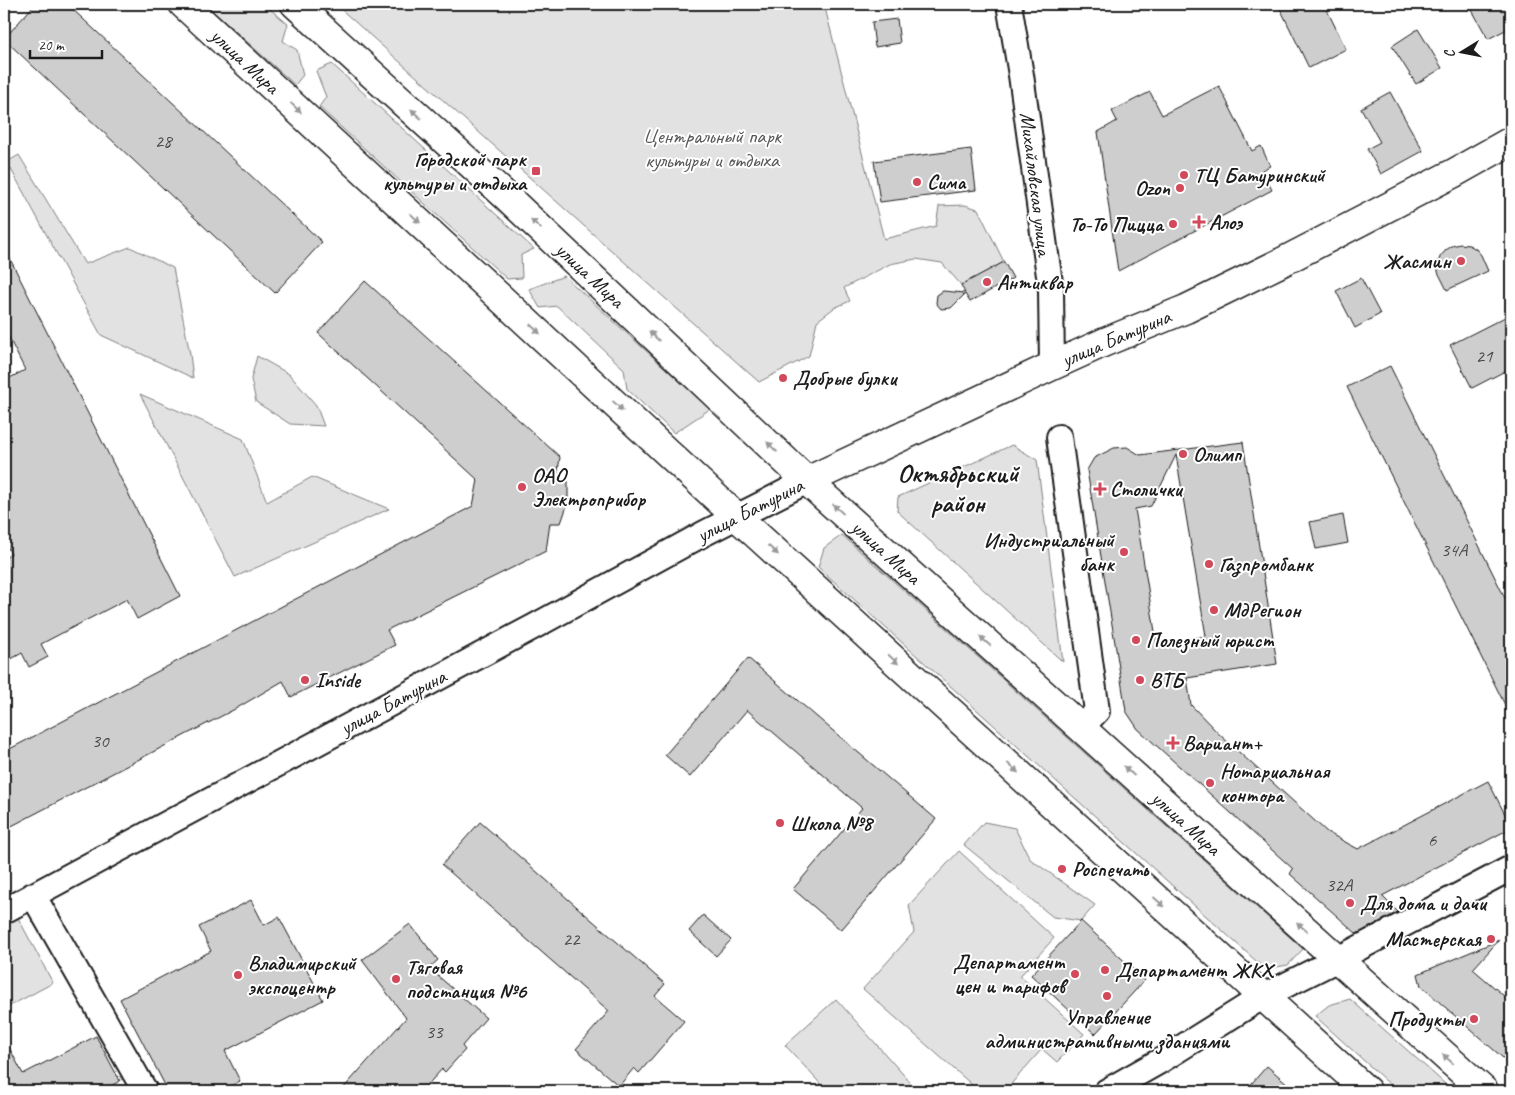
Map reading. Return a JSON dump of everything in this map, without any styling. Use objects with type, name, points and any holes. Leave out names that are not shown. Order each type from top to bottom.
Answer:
[{"type":"main road","name":"улица Мира","points":[[183,4],[737,517],[1367,1091]]},
{"type":"main road","name":"улица Мира","points":[[295,4],[515,204],[807,481],[1484,1091]]},
{"type":"main road","name":"улица Батурина","points":[[807,481],[1052,366],[1214,295],[1445,177],[1511,141]]},
{"type":"street","name":"Михайловская улица","points":[[1009,4],[1023,85],[1051,290],[1052,366]]},
{"type":"street","points":[[1059,437],[1098,710],[1081,728]]},
{"type":"street","name":"улица Батурина","points":[[4,911],[807,481]]},
{"type":"street","points":[[1107,1091],[1160,1061],[1262,997],[1511,868]]},
{"type":"street","points":[[33,895],[145,1091]]},
{"type":"green space","points":[[205,4],[264,4],[288,24],[283,41],[297,50],[303,75],[295,85]]},
{"type":"green space","name":"Центральный парк культуры и отдыха","points":[[335,4],[824,4],[884,239],[936,226],[939,206],[965,205],[978,209],[1004,262],[961,285],[942,263],[916,259],[890,264],[844,288],[850,301],[834,308],[817,321],[809,356],[759,382]]},
{"type":"green space","points":[[332,64],[534,249],[521,255],[522,278],[507,279],[319,107],[326,97],[316,71]]},
{"type":"green space","points":[[19,155],[85,264],[130,247],[173,268],[193,378],[101,335],[7,162]]},
{"type":"green space","points":[[564,276],[710,409],[674,433],[627,389],[624,369],[557,306],[540,308],[529,289]]},
{"type":"green space","points":[[257,356],[289,374],[316,405],[324,426],[290,424],[256,402],[251,379]]},
{"type":"green space","points":[[140,394],[243,439],[267,502],[312,477],[389,509],[235,577]]},
{"type":"green space","points":[[1012,445],[1037,460],[1063,662],[897,511],[898,497]]},
{"type":"green space","points":[[842,535],[1303,949],[1288,965],[1265,969],[818,567],[824,548]]},
{"type":"green space","points":[[984,822],[1015,828],[1030,859],[1095,905],[1081,921],[1053,917],[964,845]]},
{"type":"green space","points":[[959,851],[1054,938],[1020,976],[1084,1034],[1057,1062],[1042,1049],[1005,1091],[979,1091],[863,989],[914,932],[909,905]]},
{"type":"green space","points":[[17,916],[53,983],[4,1009],[4,923]]},
{"type":"green space","points":[[836,999],[918,1091],[827,1091],[785,1045]]},
{"type":"green space","points":[[1350,999],[1453,1091],[1397,1091],[1315,1016],[1329,1005]]},
{"type":"building","points":[[35,4],[67,4],[322,242],[275,293],[4,39]]},
{"type":"building","points":[[1278,4],[1324,4],[1346,49],[1309,68]]},
{"type":"building","points":[[1485,4],[1511,4],[1511,27],[1488,39],[1472,10]]},
{"type":"building","points":[[897,19],[900,43],[875,47],[872,22]]},
{"type":"building","points":[[1418,29],[1442,68],[1416,84],[1392,46]]},
{"type":"building","name":"ТЦ Батуринский","points":[[1219,86],[1252,151],[1261,146],[1270,166],[1262,170],[1272,190],[1118,271],[1098,132],[1117,121],[1112,111],[1150,92],[1162,115]]},
{"type":"building","points":[[1390,92],[1423,151],[1381,174],[1367,149],[1380,142],[1361,108]]},
{"type":"building","points":[[971,149],[976,190],[880,202],[874,161]]},
{"type":"building","points":[[1460,244],[1469,245],[1476,249],[1481,255],[1488,271],[1447,290],[1438,272],[1438,264],[1440,257],[1446,250]]},
{"type":"building","points":[[4,247],[180,596],[137,619],[127,599],[41,644],[48,657],[29,667],[22,653],[4,663],[4,558],[11,554],[4,540],[4,381],[25,370],[4,328]]},
{"type":"building","name":"Антиквар","points":[[1004,262],[1013,278],[970,302],[965,294],[951,308],[941,309],[936,303],[937,295],[943,291],[965,293],[961,285]]},
{"type":"building","points":[[1361,278],[1380,314],[1355,328],[1336,291]]},
{"type":"building","name":"ОАО Электроприбор","points":[[365,281],[560,457],[557,478],[568,481],[568,503],[561,523],[550,523],[546,551],[387,630],[395,645],[291,697],[283,681],[237,708],[4,830],[4,752],[473,506],[478,480],[318,333]]},
{"type":"building","points":[[1511,314],[1511,368],[1472,388],[1450,345]]},
{"type":"building","points":[[1390,366],[1511,610],[1511,717],[1347,387]]},
{"type":"building","points":[[1243,442],[1277,664],[1187,678],[1191,705],[1219,734],[1327,832],[1358,849],[1488,781],[1511,828],[1382,896],[1398,912],[1357,934],[1290,874],[1293,869],[1138,729],[1126,711],[1087,470],[1094,458],[1114,448],[1127,447],[1140,455]],"holes":[[[1176,455],[1206,636],[1157,644],[1135,509],[1151,506]]]},
{"type":"building","points":[[1343,515],[1348,543],[1316,549],[1310,522]]},
{"type":"building","points":[[748,658],[936,819],[841,930],[793,889],[862,808],[747,710],[690,777],[665,755]]},
{"type":"building","points":[[480,822],[665,984],[655,996],[684,1021],[639,1073],[634,1068],[619,1086],[576,1049],[609,1011],[442,865]]},
{"type":"building","name":"Владимирский экспоцентр","points":[[251,900],[264,925],[279,917],[323,1000],[225,1051],[240,1081],[221,1091],[168,1091],[120,999],[211,951],[199,927]]},
{"type":"building","points":[[703,915],[731,940],[716,956],[689,931]]},
{"type":"building","points":[[1081,921],[1145,980],[1095,1034],[1031,975]]},
{"type":"building","points":[[410,924],[438,960],[429,968],[486,1018],[462,1046],[465,1050],[445,1072],[442,1069],[422,1091],[341,1091],[406,1018],[362,960]]},
{"type":"building","points":[[1499,940],[1473,969],[1511,1002],[1511,1065],[1421,986],[1418,974]]},
{"type":"building","points":[[96,1036],[120,1081],[101,1091],[4,1091],[4,1038],[23,1074]]},
{"type":"building","points":[[1267,1066],[1296,1091],[1245,1091]]},
{"type":"place","name":"Городской парк культуры и отдыха","points":[[536,171]]},
{"type":"place","name":"ТЦ Батуринский","points":[[1184,175]]},
{"type":"place","name":"Сима","points":[[917,182]]},
{"type":"place","name":"Ozon","points":[[1180,188]]},
{"type":"place","name":"Алоэ","points":[[1199,222]]},
{"type":"place","name":"То-То Пицца","points":[[1173,224]]},
{"type":"place","name":"Жасмин","points":[[1461,261]]},
{"type":"place","name":"Антиквар","points":[[987,282]]},
{"type":"place","name":"Добрые булки","points":[[783,378]]},
{"type":"place","name":"Олимп","points":[[1183,454]]},
{"type":"place","name":"ОАО Электроприбор","points":[[522,487]]},
{"type":"place","name":"Столички","points":[[1100,489]]},
{"type":"place","name":"Индустриальный банк","points":[[1124,552]]},
{"type":"place","name":"Газпромбанк","points":[[1209,564]]},
{"type":"place","name":"МдРегион","points":[[1214,610]]},
{"type":"place","name":"Полезный юрист","points":[[1136,640]]},
{"type":"place","name":"Inside","points":[[305,680]]},
{"type":"place","name":"ВТБ","points":[[1140,680]]},
{"type":"place","name":"Вариант+","points":[[1173,743]]},
{"type":"place","name":"Нотариальная контора","points":[[1210,783]]},
{"type":"place","name":"Школа №8","points":[[780,823]]},
{"type":"place","name":"Роспечать","points":[[1062,869]]},
{"type":"place","name":"Для дома и дачи","points":[[1350,903]]},
{"type":"place","name":"Мастерская","points":[[1491,939]]},
{"type":"place","name":"Департамент ЖКХ","points":[[1105,970]]},
{"type":"place","name":"Департамент цен и тарифов","points":[[1075,974]]},
{"type":"place","name":"Владимирский экспоцентр","points":[[238,975]]},
{"type":"place","name":"Тяговая подстанция №6","points":[[396,979]]},
{"type":"place","name":"Управление административными зданиями","points":[[1107,996]]},
{"type":"place","name":"Продукты","points":[[1474,1019]]},
{"type":"district","name":"Октябрьский район","points":[[958,488]]}]
